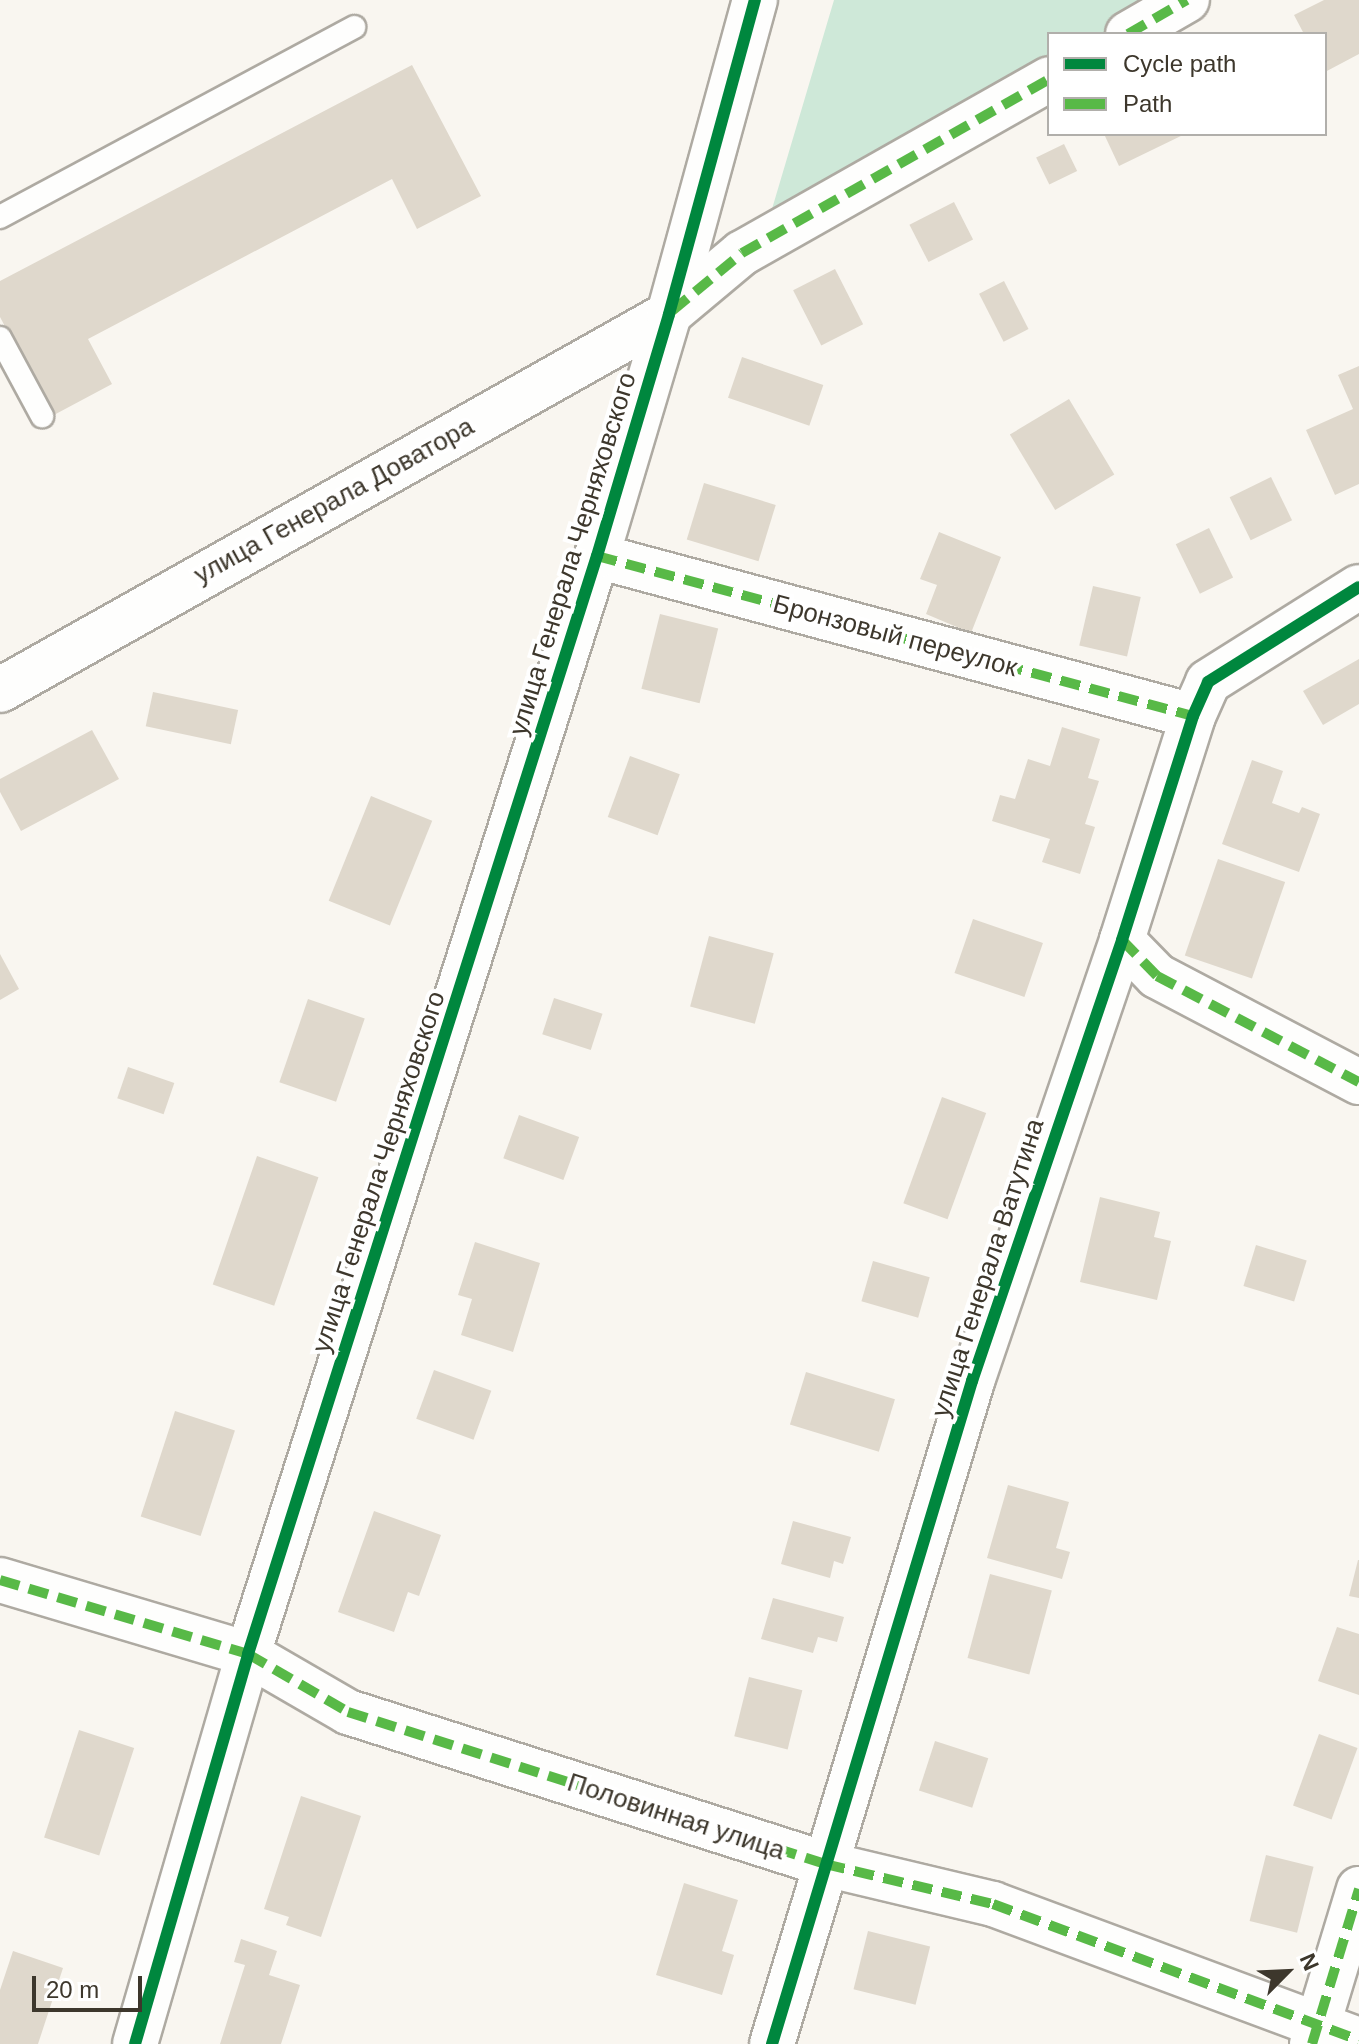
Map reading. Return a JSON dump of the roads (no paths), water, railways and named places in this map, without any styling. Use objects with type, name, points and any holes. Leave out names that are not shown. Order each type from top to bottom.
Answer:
[{"type":"street","name":"улица Генерала Черняховского","points":[[135,2044],[248,1654],[597,556],[669,314],[755,0]]},
{"type":"street","points":[[1131,32],[1187,0]]},
{"type":"street","points":[[669,314],[742,253],[1047,80]]},
{"type":"street","name":"улица Генерала Доватора","points":[[0,690],[669,314]]},
{"type":"street","name":"Бронзовый переулок","points":[[597,556],[1193,716]]},
{"type":"street","name":"улица Генерала Ватутина","points":[[772,2044],[972,1381],[1122,940],[1193,716],[1208,682],[1359,587]]},
{"type":"street","points":[[1122,940],[1157,976],[1359,1082]]},
{"type":"street","name":"Половинная улица","points":[[0,1580],[248,1654],[348,1712],[825,1864],[993,1904],[1315,2034],[1359,2040]]},
{"type":"street","points":[[1315,2034],[1359,1889]]},
{"type":"lane","points":[[0,217],[354,27]]},
{"type":"lane","points":[[0,338],[42,416]]}]
